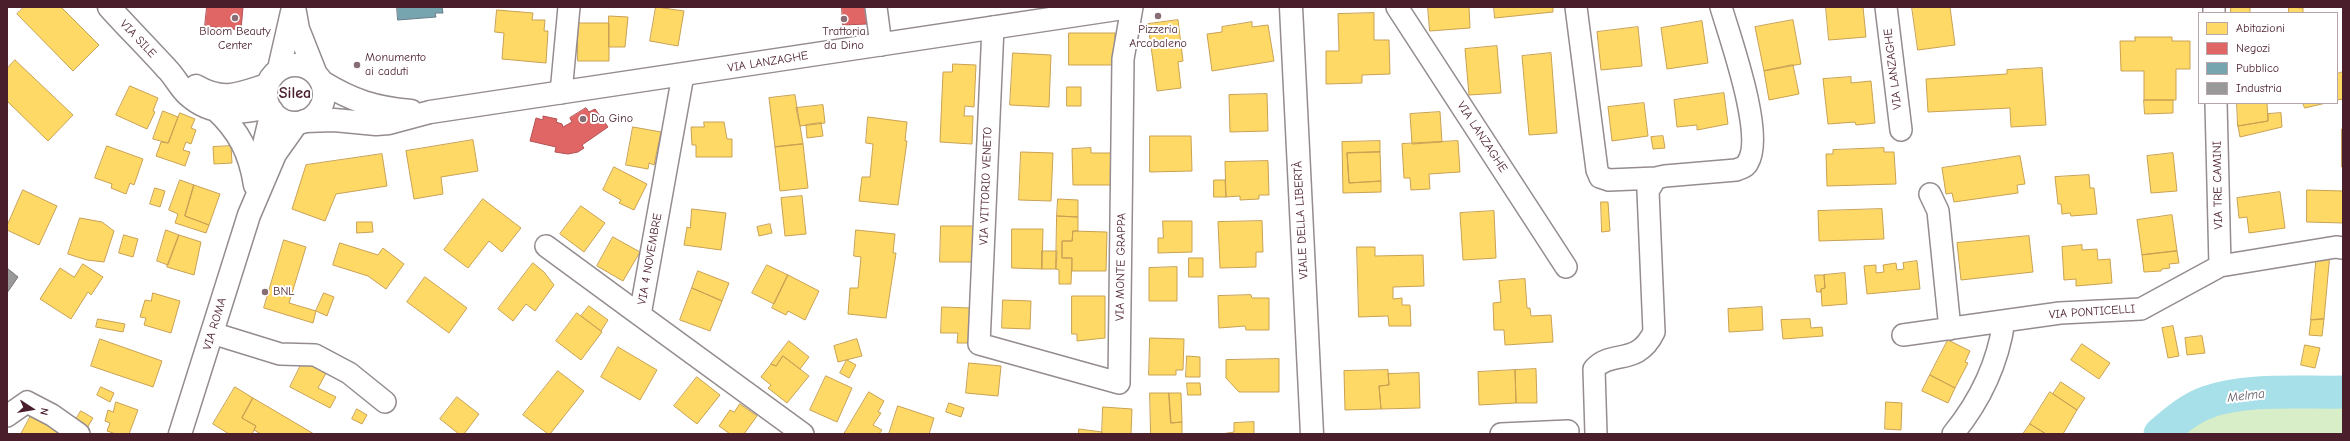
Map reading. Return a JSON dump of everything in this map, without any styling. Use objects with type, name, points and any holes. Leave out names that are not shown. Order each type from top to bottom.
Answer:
[{"type":"street","name":"VIA SILE","points":[[108,7],[168,70],[188,95],[214,109],[243,112],[270,109]]},
{"type":"street","points":[[293,7],[298,29],[324,91],[323,101],[319,110],[301,122],[279,118],[270,109],[266,100],[293,7]]},
{"type":"street","points":[[561,93],[569,7]]},
{"type":"street","points":[[876,7],[881,45]]},
{"type":"street","name":"VIA LANZAGHE","points":[[301,122],[334,120],[376,124],[430,112],[881,45],[993,27],[1074,11],[1131,7]]},
{"type":"street","name":"VIA MONTE GRAPPA","points":[[979,344],[1119,383],[1123,59],[1131,7]]},
{"type":"street","name":"VIALE DELLA LIBERTÀ","points":[[1291,7],[1312,434]]},
{"type":"street","name":"VIA LANZAGHE","points":[[1397,7],[1566,267]]},
{"type":"street","points":[[1576,7],[1596,170],[1600,177],[1609,180],[1656,178],[1736,170],[1746,165],[1751,156],[1750,108],[1721,7]]},
{"type":"street","name":"VIA LANZAGHE","points":[[1886,7],[1901,130]]},
{"type":"street","name":"VIA VITTORIO VENETO","points":[[979,344],[993,27]]},
{"type":"street","points":[[273,77],[297,64],[318,77]]},
{"type":"street","name":"VIA SILE","points":[[168,70],[211,94],[221,96],[235,95],[273,77]]},
{"type":"street","name":"VIA 4 NOVEMBRE","points":[[683,75],[640,315],[803,434]]},
{"type":"street","name":"VIA LANZAGHE","points":[[318,77],[342,94],[363,104],[390,109],[430,112]]},
{"type":"street","name":"VIA TRE CAMINI","points":[[2216,104],[2220,266]]},
{"type":"street","points":[[214,109],[237,132],[245,145],[255,184]]},
{"type":"street","name":"VIA ROMA","points":[[249,215],[270,109]]},
{"type":"street","name":"VIA ROMA","points":[[180,434],[249,215],[275,154],[301,122]]},
{"type":"street","points":[[1596,434],[1594,369],[1603,362],[1630,356],[1638,352],[1650,340],[1654,332],[1648,192],[1656,178]]},
{"type":"street","points":[[1930,194],[1938,211],[1950,329]]},
{"type":"street","points":[[546,246],[640,315]]},
{"type":"street","name":"VIA PONTICELLI","points":[[1903,335],[2060,313],[2141,309],[2220,266],[2336,247],[2343,248]]},
{"type":"street","points":[[1953,434],[1985,384],[2001,342],[2004,321]]},
{"type":"street","points":[[212,333],[280,354],[315,355],[349,373],[385,402]]},
{"type":"street","points":[[7,416],[27,402],[52,415],[79,434]]},
{"type":"street","points":[[1501,434],[1568,431]]},
{"type":"green space","points":[[2295,386],[2343,386],[2343,434],[2151,434],[2185,407],[2201,399],[2234,391]]},
{"type":"building: Abitazioni","points":[[24,7],[61,7],[99,45],[73,71],[17,14]]},
{"type":"building: Abitazioni","points":[[656,7],[684,11],[678,46],[650,41]]},
{"type":"building: Abitazioni","points":[[1428,7],[1469,7],[1470,28],[1430,31]]},
{"type":"building: Abitazioni","points":[[1494,7],[1553,7],[1553,12],[1495,18]]},
{"type":"building: Abitazioni","points":[[1826,7],[1863,7],[1866,37],[1829,40]]},
{"type":"building: Abitazioni","points":[[1912,7],[1950,7],[1955,45],[1918,50]]},
{"type":"building: Abitazioni","points":[[2231,7],[2250,7],[2250,12],[2231,12]]},
{"type":"building: Abitazioni","points":[[2289,7],[2303,8],[2303,12],[2289,12]]},
{"type":"building: Abitazioni","points":[[497,10],[533,13],[532,20],[545,20],[544,31],[548,31],[546,63],[502,59],[504,33],[495,32]]},
{"type":"building: Abitazioni","points":[[1374,13],[1374,40],[1389,40],[1390,74],[1362,75],[1362,83],[1326,84],[1326,51],[1339,51],[1338,14]]},
{"type":"building: Abitazioni","points":[[609,16],[628,17],[625,47],[609,47]]},
{"type":"building: Abitazioni","points":[[1178,20],[1183,61],[1178,62],[1181,88],[1157,91],[1148,24]]},
{"type":"building: Abitazioni","points":[[1793,20],[1801,64],[1764,71],[1755,27]]},
{"type":"building: Abitazioni","points":[[1702,21],[1708,63],[1667,69],[1661,28]]},
{"type":"building: Abitazioni","points":[[1252,22],[1252,27],[1268,25],[1274,61],[1212,71],[1207,34],[1222,32],[1222,27]]},
{"type":"building: Abitazioni","points":[[578,23],[609,23],[609,61],[578,61]]},
{"type":"building: Abitazioni","points":[[1638,27],[1642,66],[1601,70],[1597,32]]},
{"type":"building: Abitazioni","points":[[1069,33],[1115,33],[1115,65],[1069,65]]},
{"type":"building: Abitazioni","points":[[2135,37],[2172,37],[2172,41],[2190,41],[2190,69],[2176,69],[2176,100],[2144,100],[2144,71],[2121,71],[2120,41],[2135,41]]},
{"type":"building: Abitazioni","points":[[1497,46],[1501,93],[1469,95],[1465,49]]},
{"type":"building: Abitazioni","points":[[1013,53],[1051,55],[1049,107],[1010,105]]},
{"type":"building: Abitazioni","points":[[1551,53],[1557,133],[1529,135],[1522,56]]},
{"type":"building: Abitazioni","points":[[15,60],[73,115],[48,141],[7,101],[7,69]]},
{"type":"building: Abitazioni","points":[[953,64],[976,65],[974,107],[965,106],[964,116],[973,116],[972,144],[940,142],[943,72],[952,72]]},
{"type":"building: Abitazioni","points":[[1793,65],[1799,94],[1769,100],[1764,71]]},
{"type":"building: Abitazioni","points":[[2042,68],[2046,125],[2011,127],[2010,108],[1928,112],[1926,79],[2007,74],[2007,70]]},
{"type":"building: Abitazioni","points":[[2343,72],[2343,99],[2338,100],[2338,74]]},
{"type":"building: Abitazioni","points":[[1851,77],[1851,83],[1871,81],[1875,123],[1856,125],[1855,122],[1828,124],[1823,79]]},
{"type":"building: Abitazioni","points":[[130,86],[158,98],[153,111],[155,112],[147,129],[116,115]]},
{"type":"building: Abitazioni","points":[[1067,87],[1081,87],[1081,106],[1067,106]]},
{"type":"building: Abitazioni","points":[[1724,93],[1728,124],[1697,130],[1697,125],[1677,127],[1674,100]]},
{"type":"building: Abitazioni","points":[[1267,94],[1268,131],[1230,132],[1229,95]]},
{"type":"building: Abitazioni","points":[[795,95],[803,144],[775,147],[769,98]]},
{"type":"building: Abitazioni","points":[[2144,100],[2173,100],[2173,113],[2145,114]]},
{"type":"building: Abitazioni","points":[[1644,103],[1648,136],[1612,141],[1608,107]]},
{"type":"building: Abitazioni","points":[[2237,104],[2267,104],[2268,121],[2238,126]]},
{"type":"building: Abitazioni","points":[[2303,104],[2322,104],[2305,108]]},
{"type":"building: Abitazioni","points":[[823,105],[825,123],[800,126],[796,108]]},
{"type":"building: Abitazioni","points":[[163,111],[178,117],[168,143],[153,139]]},
{"type":"building: Abitazioni","points":[[1440,112],[1442,142],[1412,144],[1410,114]]},
{"type":"building: Abitazioni","points":[[180,113],[195,119],[191,128],[196,130],[191,144],[186,142],[183,150],[190,152],[185,166],[156,156],[161,142],[168,143]]},
{"type":"building: Abitazioni","points":[[2281,113],[2282,127],[2240,137],[2238,126],[2268,121],[2268,114]]},
{"type":"building: Abitazioni","points":[[868,117],[907,122],[905,141],[907,141],[898,205],[859,201],[862,177],[870,177],[873,144],[866,143]]},
{"type":"building: Abitazioni","points":[[704,122],[724,122],[727,139],[732,139],[732,157],[696,157],[696,145],[692,145],[691,127],[704,127]]},
{"type":"building: Abitazioni","points":[[821,123],[823,136],[807,138],[806,125]]},
{"type":"building: Abitazioni","points":[[633,127],[661,132],[654,165],[649,163],[648,169],[626,165]]},
{"type":"building: Abitazioni","points":[[2343,129],[2343,167],[2342,167]]},
{"type":"building: Abitazioni","points":[[1150,136],[1191,136],[1192,171],[1150,172]]},
{"type":"building: Abitazioni","points":[[1663,136],[1665,148],[1653,149],[1651,137]]},
{"type":"building: Abitazioni","points":[[473,140],[478,171],[441,177],[443,194],[414,199],[406,151]]},
{"type":"building: Abitazioni","points":[[1380,141],[1380,152],[1347,153],[1349,183],[1381,181],[1381,192],[1343,193],[1342,142]]},
{"type":"building: Abitazioni","points":[[1458,141],[1460,172],[1429,174],[1430,189],[1411,190],[1410,178],[1404,178],[1402,144]]},
{"type":"building: Abitazioni","points":[[803,144],[808,188],[780,191],[775,147]]},
{"type":"building: Abitazioni","points":[[107,146],[143,159],[134,185],[130,183],[126,194],[111,188],[112,184],[95,178]]},
{"type":"building: Abitazioni","points":[[231,146],[232,163],[214,164],[213,147]]},
{"type":"building: Abitazioni","points":[[1091,148],[1091,153],[1111,153],[1111,185],[1073,185],[1072,149]]},
{"type":"building: Abitazioni","points":[[1884,148],[1884,152],[1894,152],[1896,184],[1827,186],[1826,154],[1833,154],[1833,150]]},
{"type":"building: Abitazioni","points":[[1021,152],[1053,153],[1051,201],[1019,200]]},
{"type":"building: Abitazioni","points":[[1380,152],[1381,181],[1349,183],[1347,153]]},
{"type":"building: Abitazioni","points":[[2173,153],[2177,191],[2151,193],[2147,156]]},
{"type":"building: Abitazioni","points":[[382,154],[387,186],[336,194],[325,221],[292,209],[306,165]]},
{"type":"building: Abitazioni","points":[[2020,156],[2025,184],[2017,185],[2018,193],[1954,202],[1952,193],[1946,194],[1942,168]]},
{"type":"building: Abitazioni","points":[[1268,161],[1269,195],[1259,195],[1259,199],[1240,200],[1240,196],[1226,197],[1225,162]]},
{"type":"building: Abitazioni","points":[[614,167],[647,184],[634,210],[619,203],[621,200],[603,190]]},
{"type":"building: Abitazioni","points":[[2089,175],[2090,188],[2094,188],[2097,214],[2071,216],[2070,213],[2062,214],[2061,204],[2058,204],[2055,177]]},
{"type":"building: Abitazioni","points":[[180,180],[194,185],[185,216],[209,225],[206,233],[175,223],[178,214],[169,210]]},
{"type":"building: Abitazioni","points":[[1214,180],[1225,180],[1226,197],[1214,197]]},
{"type":"building: Abitazioni","points":[[194,185],[220,194],[209,225],[185,216]]},
{"type":"building: Abitazioni","points":[[155,188],[165,191],[160,207],[150,204]]},
{"type":"building: Abitazioni","points":[[23,190],[57,206],[39,245],[7,230],[7,226]]},
{"type":"building: Abitazioni","points":[[2307,190],[2343,191],[2343,223],[2307,222]]},
{"type":"building: Abitazioni","points":[[2280,192],[2285,228],[2249,233],[2247,217],[2239,218],[2237,198]]},
{"type":"building: Abitazioni","points":[[802,196],[806,234],[785,236],[781,198]]},
{"type":"building: Abitazioni","points":[[483,199],[521,228],[502,252],[489,241],[468,268],[444,250]]},
{"type":"building: Abitazioni","points":[[1058,199],[1078,200],[1078,217],[1057,216]]},
{"type":"building: Abitazioni","points":[[1601,202],[1608,202],[1610,231],[1602,232]]},
{"type":"building: Abitazioni","points":[[581,206],[605,223],[584,252],[560,234]]},
{"type":"building: Abitazioni","points":[[692,209],[726,213],[721,250],[684,245],[687,227],[690,228]]},
{"type":"building: Abitazioni","points":[[1882,209],[1884,239],[1819,241],[1818,211]]},
{"type":"building: Abitazioni","points":[[1494,211],[1496,258],[1463,260],[1460,213]]},
{"type":"building: Abitazioni","points":[[2172,215],[2177,251],[2142,255],[2137,220]]},
{"type":"building: Abitazioni","points":[[1057,216],[1078,217],[1078,231],[1073,231],[1072,241],[1062,241],[1062,258],[1072,258],[1071,284],[1059,284],[1059,270],[1056,269]]},
{"type":"building: Abitazioni","points":[[80,218],[102,222],[114,231],[104,262],[87,260],[68,254]]},
{"type":"building: Abitazioni","points":[[1163,221],[1192,221],[1192,252],[1158,253],[1158,238],[1163,238]]},
{"type":"building: Abitazioni","points":[[1262,221],[1263,252],[1256,252],[1256,267],[1220,268],[1218,222]]},
{"type":"building: Abitazioni","points":[[357,222],[372,222],[373,232],[357,233]]},
{"type":"building: Abitazioni","points":[[770,224],[772,233],[759,236],[757,227]]},
{"type":"building: Abitazioni","points":[[941,226],[973,226],[973,262],[940,262]]},
{"type":"building: Abitazioni","points":[[1012,229],[1043,229],[1042,269],[1012,268]]},
{"type":"building: Abitazioni","points":[[166,230],[179,235],[168,265],[157,261]]},
{"type":"building: Abitazioni","points":[[856,230],[895,234],[893,253],[896,253],[886,318],[848,314],[850,288],[858,288],[861,257],[854,256]]},
{"type":"building: Abitazioni","points":[[1073,231],[1107,232],[1106,271],[1072,271],[1072,258],[1062,258],[1062,241],[1072,241]]},
{"type":"building: Abitazioni","points":[[124,235],[138,239],[133,257],[119,253]]},
{"type":"building: Abitazioni","points":[[179,235],[201,242],[194,275],[167,267]]},
{"type":"building: Abitazioni","points":[[2029,236],[2033,272],[1961,280],[1957,243]]},
{"type":"building: Abitazioni","points":[[613,237],[640,252],[623,281],[597,266]]},
{"type":"building: Abitazioni","points":[[284,240],[306,247],[289,303],[316,311],[313,323],[264,308]]},
{"type":"building: Abitazioni","points":[[340,243],[378,255],[383,248],[404,264],[386,289],[368,276],[333,265]]},
{"type":"building: Abitazioni","points":[[2082,245],[2082,250],[2097,249],[2098,260],[2110,259],[2112,283],[2076,286],[2076,279],[2064,280],[2062,247]]},
{"type":"building: Abitazioni","points":[[1357,247],[1375,247],[1375,256],[1423,255],[1424,286],[1393,287],[1393,299],[1402,298],[1402,305],[1410,305],[1411,326],[1389,326],[1388,316],[1359,317]]},
{"type":"building: Abitazioni","points":[[1042,251],[1057,251],[1056,269],[1042,269]]},
{"type":"building: Abitazioni","points":[[2177,251],[2179,263],[2169,264],[2170,268],[2162,269],[2161,271],[2144,272],[2142,255]]},
{"type":"building: Abitazioni","points":[[2317,252],[2330,253],[2324,319],[2311,320]]},
{"type":"building: Abitazioni","points":[[1189,258],[1203,258],[1203,277],[1189,277]]},
{"type":"building: Abitazioni","points":[[1917,261],[1920,289],[1867,294],[1864,266],[1876,265],[1876,273],[1884,272],[1883,265],[1896,263],[1897,270],[1904,269],[1903,263]]},
{"type":"building: Abitazioni","points":[[533,263],[544,272],[554,285],[535,311],[526,304],[513,321],[498,309]]},
{"type":"building: Abitazioni","points":[[83,264],[103,277],[91,295],[88,292],[71,319],[40,299],[60,268],[74,277]]},
{"type":"building: Abitazioni","points":[[767,265],[788,275],[774,304],[752,293]]},
{"type":"building: Abitazioni","points":[[1177,267],[1177,301],[1149,301],[1149,268]]},
{"type":"building: Abitazioni","points":[[698,271],[729,283],[722,301],[692,288]]},
{"type":"building: Abitazioni","points":[[1845,273],[1847,304],[1822,306],[1821,289],[1825,288],[1824,275]]},
{"type":"building: Abitazioni","points":[[788,275],[819,291],[805,320],[788,311],[786,315],[772,308]]},
{"type":"building: Abitazioni","points":[[1815,275],[1824,275],[1825,288],[1821,289],[1821,292],[1817,292]]},
{"type":"building: Abitazioni","points":[[425,277],[467,308],[449,333],[407,302]]},
{"type":"building: Abitazioni","points":[[1525,279],[1527,308],[1530,308],[1531,316],[1551,315],[1553,342],[1505,345],[1504,330],[1494,330],[1493,303],[1501,302],[1499,281]]},
{"type":"building: Abitazioni","points":[[692,288],[722,301],[710,331],[680,320]]},
{"type":"building: Abitazioni","points":[[153,293],[180,301],[171,333],[144,325],[146,318],[140,317],[145,300],[151,301]]},
{"type":"building: Abitazioni","points":[[324,293],[334,297],[327,316],[316,311]]},
{"type":"building: Abitazioni","points":[[1251,295],[1252,298],[1269,298],[1269,330],[1246,330],[1245,326],[1219,328],[1218,296]]},
{"type":"building: Abitazioni","points":[[1072,296],[1105,296],[1105,338],[1077,341],[1077,334],[1072,334]]},
{"type":"building: Abitazioni","points":[[1003,300],[1031,301],[1030,329],[1002,328]]},
{"type":"building: Abitazioni","points":[[589,306],[608,320],[601,331],[581,316]]},
{"type":"building: Abitazioni","points":[[942,307],[970,308],[969,343],[957,343],[958,333],[941,333]]},
{"type":"building: Abitazioni","points":[[1762,307],[1763,330],[1729,332],[1728,309]]},
{"type":"building: Abitazioni","points":[[577,313],[602,332],[581,360],[556,341]]},
{"type":"building: Abitazioni","points":[[98,319],[125,324],[123,332],[96,327]]},
{"type":"building: Abitazioni","points":[[1810,319],[1811,328],[1822,327],[1823,336],[1783,339],[1781,320]]},
{"type":"building: Abitazioni","points":[[2324,319],[2322,336],[2309,335],[2311,320]]},
{"type":"building: Abitazioni","points":[[2173,326],[2179,356],[2168,358],[2162,328]]},
{"type":"building: Abitazioni","points":[[2202,336],[2205,353],[2187,355],[2185,338]]},
{"type":"building: Abitazioni","points":[[1150,338],[1184,339],[1183,370],[1176,370],[1176,375],[1149,375]]},
{"type":"building: Abitazioni","points":[[100,339],[162,361],[153,387],[91,366]]},
{"type":"building: Abitazioni","points":[[857,339],[862,356],[838,362],[834,346]]},
{"type":"building: Abitazioni","points":[[1948,340],[1970,351],[1965,362],[1968,363],[1955,388],[1930,375]]},
{"type":"building: Abitazioni","points":[[789,341],[809,357],[800,369],[783,356],[776,366],[771,364]]},
{"type":"building: Abitazioni","points":[[2082,344],[2110,363],[2099,379],[2071,360]]},
{"type":"building: Abitazioni","points":[[2305,345],[2320,348],[2315,368],[2301,365]]},
{"type":"building: Abitazioni","points":[[618,347],[657,370],[640,400],[601,377]]},
{"type":"building: Abitazioni","points":[[783,356],[809,376],[787,403],[768,388],[771,385],[761,377],[771,364],[776,366]]},
{"type":"building: Abitazioni","points":[[1187,356],[1200,357],[1200,377],[1186,377]]},
{"type":"building: Abitazioni","points":[[1279,359],[1279,392],[1239,392],[1226,378],[1226,360]]},
{"type":"building: Abitazioni","points":[[847,360],[856,365],[849,378],[840,373]]},
{"type":"building: Abitazioni","points":[[303,361],[326,373],[318,388],[336,397],[330,408],[290,387]]},
{"type":"building: Abitazioni","points":[[969,363],[1001,366],[998,396],[966,393]]},
{"type":"building: Abitazioni","points":[[1536,369],[1537,403],[1516,403],[1515,370]]},
{"type":"building: Abitazioni","points":[[1388,370],[1389,385],[1379,386],[1381,409],[1345,410],[1344,371]]},
{"type":"building: Abitazioni","points":[[1515,370],[1516,403],[1479,405],[1478,372]]},
{"type":"building: Abitazioni","points":[[558,371],[584,391],[550,434],[548,434],[523,415]]},
{"type":"building: Abitazioni","points":[[1419,373],[1420,408],[1381,409],[1379,386],[1389,385],[1388,374]]},
{"type":"building: Abitazioni","points":[[1930,375],[1955,388],[1948,403],[1922,391]]},
{"type":"building: Abitazioni","points":[[826,376],[852,388],[837,422],[810,410]]},
{"type":"building: Abitazioni","points":[[697,377],[720,395],[697,424],[674,406]]},
{"type":"building: Abitazioni","points":[[2061,382],[2085,398],[2077,410],[2053,394]]},
{"type":"building: Abitazioni","points":[[1187,383],[1200,383],[1201,395],[1188,395]]},
{"type":"building: Abitazioni","points":[[101,387],[114,393],[110,402],[97,395]]},
{"type":"building: Abitazioni","points":[[235,387],[253,398],[242,418],[256,426],[252,434],[229,434],[213,424]]},
{"type":"building: Abitazioni","points":[[869,392],[884,401],[878,412],[881,413],[873,425],[882,430],[879,434],[844,434]]},
{"type":"building: Abitazioni","points":[[2050,392],[2077,410],[2063,434],[2046,434],[2030,424]]},
{"type":"building: Abitazioni","points":[[1150,393],[1169,393],[1171,423],[1182,422],[1182,434],[1151,434]]},
{"type":"building: Abitazioni","points":[[1169,393],[1181,393],[1182,422],[1171,423]]},
{"type":"building: Abitazioni","points":[[457,397],[479,414],[464,434],[459,434],[440,419]]},
{"type":"building: Abitazioni","points":[[253,398],[314,434],[261,434],[254,430],[256,426],[242,418]]},
{"type":"building: Abitazioni","points":[[116,402],[138,410],[129,434],[116,434],[107,431],[110,423],[105,421],[108,410],[113,412]]},
{"type":"building: Abitazioni","points":[[1886,402],[1902,403],[1901,430],[1885,429]]},
{"type":"building: Abitazioni","points":[[949,403],[964,408],[961,417],[946,412]]},
{"type":"building: Abitazioni","points":[[740,404],[757,416],[744,434],[730,434],[719,426],[730,410],[734,412]]},
{"type":"building: Abitazioni","points":[[898,406],[934,418],[929,434],[889,434]]},
{"type":"building: Abitazioni","points":[[1103,407],[1132,409],[1131,434],[1102,434]]},
{"type":"building: Abitazioni","points":[[357,409],[367,415],[362,424],[352,419]]},
{"type":"building: Abitazioni","points":[[34,410],[68,434],[21,434]]},
{"type":"building: Abitazioni","points":[[81,411],[93,418],[87,428],[75,421]]},
{"type":"building: Abitazioni","points":[[1254,422],[1254,434],[1221,434],[1234,432],[1234,423]]},
{"type":"building: Abitazioni","points":[[2030,424],[2046,434],[2023,434]]},
{"type":"building: Abitazioni","points":[[1079,429],[1102,432],[1102,434],[1079,434]]},
{"type":"building: Negozi","points":[[207,7],[243,7],[241,30],[205,26]]},
{"type":"building: Negozi","points":[[842,7],[867,7],[867,24],[843,25]]},
{"type":"building: Negozi","points":[[586,108],[589,112],[595,109],[608,127],[582,145],[584,148],[578,152],[568,154],[555,152],[556,147],[530,141],[536,118],[543,120],[543,116],[557,119],[556,122],[562,124],[563,127],[572,122],[570,118]]},
{"type":"building: Pubblico","points":[[397,7],[442,7],[443,13],[435,13],[436,17],[398,20]]},
{"type":"building: Industria","points":[[7,268],[18,277],[7,293]]},
{"type":"waterway","name":"Melma","points":[[2160,434],[2182,416],[2195,408],[2208,402],[2223,398],[2275,392],[2343,392]]},
{"type":"place","name":"Pizzeria Arcobaleno","points":[[1158,16]]},
{"type":"place","name":"Bloom Beauty Center","points":[[235,18]]},
{"type":"place","name":"Trattoria da Dino","points":[[844,19]]},
{"type":"place","name":"Monumento ai caduti","points":[[357,65]]},
{"type":"place","name":"Da Gino","points":[[583,119]]},
{"type":"place","name":"BNL","points":[[265,292]]},
{"type":"district","name":"Silea","points":[[295,93]]}]
